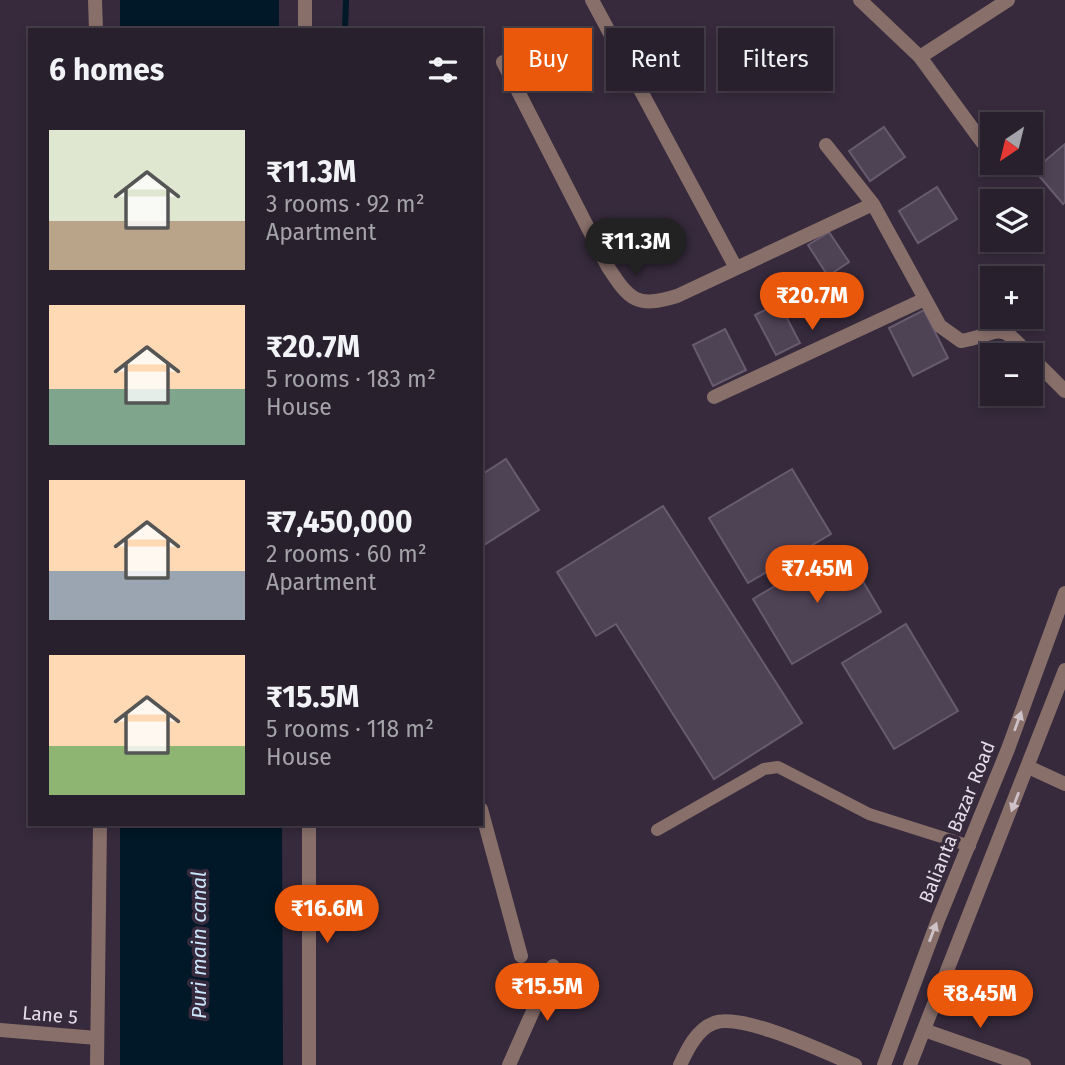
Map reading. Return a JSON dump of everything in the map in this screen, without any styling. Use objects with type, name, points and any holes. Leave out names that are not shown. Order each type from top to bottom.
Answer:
[{"type":"street","points":[[95,0],[96,28]]},
{"type":"street","points":[[305,0],[305,28]]},
{"type":"street","points":[[593,0],[736,268]]},
{"type":"street","points":[[860,0],[920,57],[980,139]]},
{"type":"street","points":[[920,57],[1008,0]]},
{"type":"street","points":[[503,62],[608,267],[623,290],[634,299],[656,302],[677,296],[873,204]]},
{"type":"street","points":[[825,145],[873,204],[940,326],[961,341],[994,330],[1003,331],[1016,343]]},
{"type":"street","points":[[714,397],[925,299]]},
{"type":"street","points":[[1043,369],[1065,391]]},
{"type":"street","name":"Balianta Bazar Road","points":[[884,1065],[1065,593]]},
{"type":"street","points":[[910,1065],[1065,670]]},
{"type":"street","points":[[1028,767],[1065,784]]},
{"type":"street","points":[[483,816],[521,957]]},
{"type":"street","points":[[97,1065],[100,826]]},
{"type":"street","points":[[309,826],[309,1065]]},
{"type":"street","points":[[509,1065],[553,967]]},
{"type":"street","points":[[680,1065],[694,1039],[713,1023],[733,1021],[764,1028],[855,1065]]},
{"type":"street","name":"Lane 5","points":[[0,1030],[97,1038]]},
{"type":"street","points":[[924,1030],[1024,1065]]},
{"type":"lane","points":[[657,831],[764,769],[778,767],[869,814],[970,846]]},
{"type":"water","points":[[120,0],[279,0],[279,28],[120,28]]},
{"type":"water","name":"Puri main canal","points":[[120,826],[282,826],[283,1065],[120,1065]]},
{"type":"building","points":[[884,127],[905,157],[870,181],[849,151]]},
{"type":"building","points":[[1065,144],[1063,204],[1038,175],[1043,175],[1043,162]]},
{"type":"building","points":[[937,187],[957,219],[918,243],[899,211]]},
{"type":"building","points":[[829,232],[849,262],[828,276],[808,245]]},
{"type":"building","points":[[779,303],[800,343],[776,355],[755,315]]},
{"type":"building","points":[[924,310],[948,358],[913,376],[889,328]]},
{"type":"building","points":[[725,329],[746,370],[713,386],[693,345]]},
{"type":"building","points":[[506,459],[539,510],[483,546],[483,474]]},
{"type":"building","points":[[792,469],[831,534],[748,583],[709,518]]},
{"type":"building","points":[[663,506],[802,723],[714,779],[616,624],[596,636],[557,572]]},
{"type":"building","points":[[842,546],[881,612],[792,664],[753,599]]},
{"type":"building","points":[[906,624],[958,711],[894,749],[842,663]]},
{"type":"waterway","points":[[345,28],[346,0]]}]
